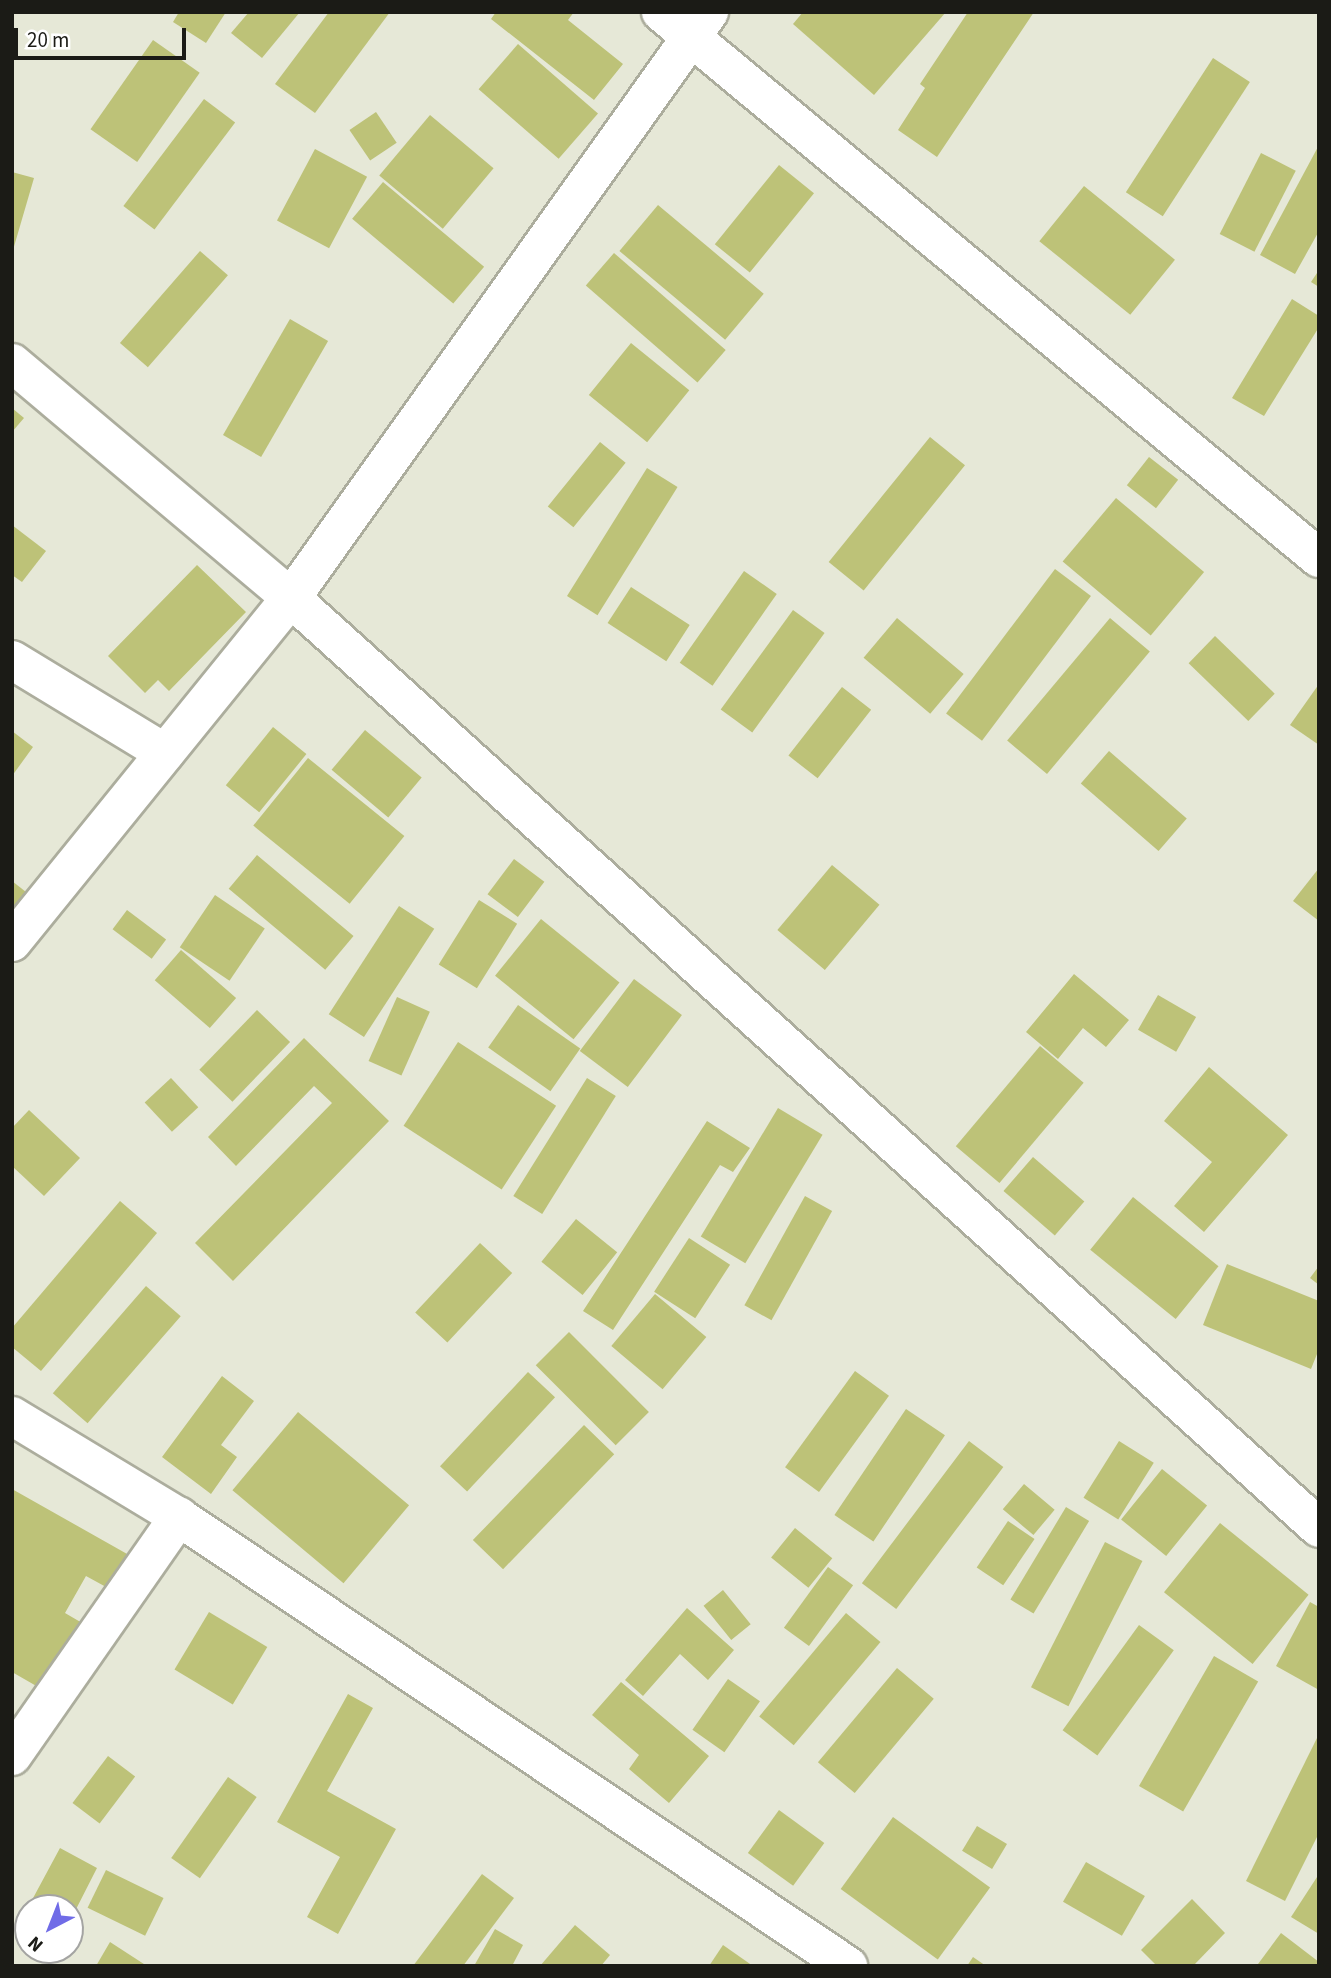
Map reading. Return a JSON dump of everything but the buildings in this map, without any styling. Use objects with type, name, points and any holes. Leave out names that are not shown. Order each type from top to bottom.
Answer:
[{"type":"street","points":[[661,12],[700,25],[1319,558]]},
{"type":"street","points":[[12,942],[292,598],[700,25]]},
{"type":"street","points":[[12,363],[292,598],[1319,1528]]},
{"type":"street","points":[[12,660],[165,753]]},
{"type":"street","points":[[12,1416],[179,1517],[848,1966]]},
{"type":"street","points":[[12,1756],[179,1517]]}]
